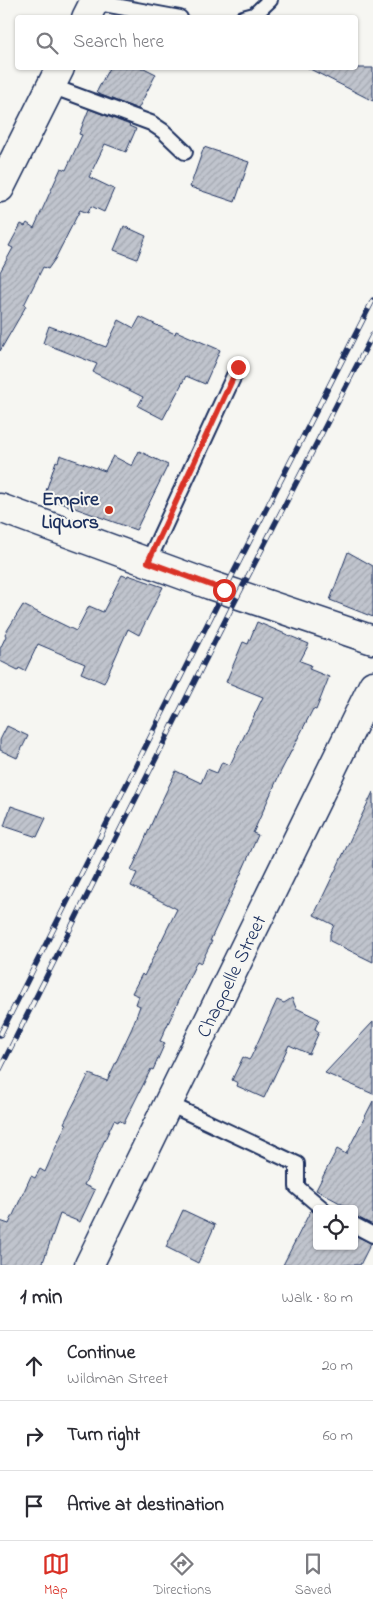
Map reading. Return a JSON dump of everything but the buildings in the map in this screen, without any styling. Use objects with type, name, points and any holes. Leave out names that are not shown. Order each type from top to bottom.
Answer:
[{"type":"street","points":[[0,188],[56,77]]},
{"type":"street","points":[[0,508],[210,585],[373,640]]},
{"type":"street","name":"Chappelle Street","points":[[89,1265],[373,685]]},
{"type":"lane","points":[[254,15],[270,0]]},
{"type":"lane","points":[[91,7],[156,15]]},
{"type":"lane","points":[[56,77],[151,123],[163,131],[185,152]]},
{"type":"lane","points":[[148,562],[238,367]]},
{"type":"lane","points":[[169,1104],[297,1164],[297,1187],[318,1205]]},
{"type":"lane","points":[[358,1227],[373,1235]]},
{"type":"railway","points":[[0,1035],[373,300]]},
{"type":"railway","points":[[0,1069],[231,609],[373,334]]},
{"type":"place","name":"Empire Liquors","points":[[109,510]]},
{"type":"route","points":[[224,590],[148,562],[238,367]]}]
